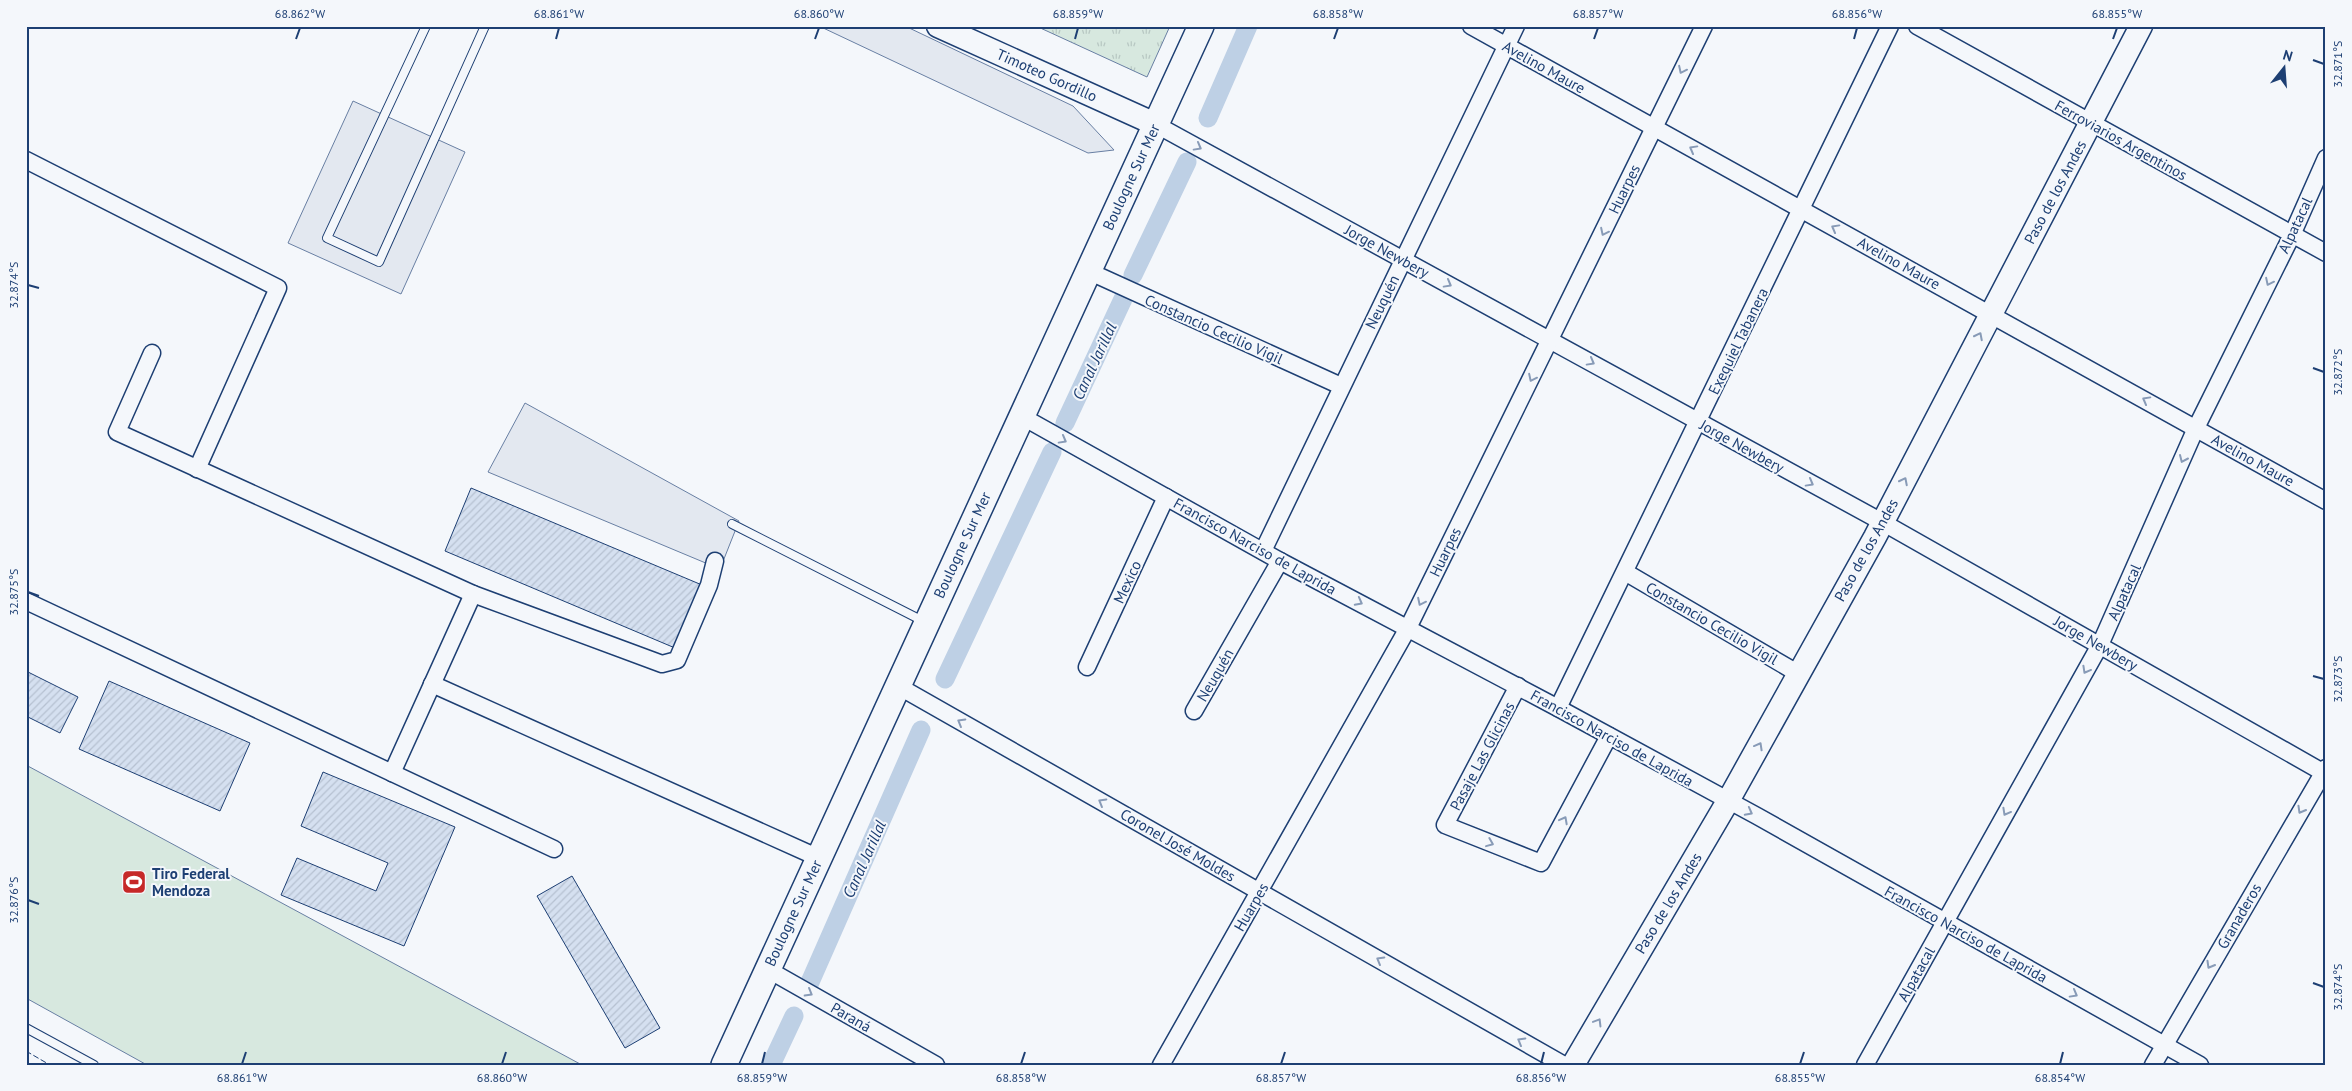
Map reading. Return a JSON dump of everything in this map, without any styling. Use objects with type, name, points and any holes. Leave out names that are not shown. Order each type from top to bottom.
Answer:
[{"type":"main road","name":"Boulogne Sur Mer","points":[[724,1065],[1201,26]]},
{"type":"street","name":"Timoteo Gordillo","points":[[938,26],[1155,124]]},
{"type":"street","name":"Avelino Maure","points":[[1471,26],[2326,501]]},
{"type":"street","name":"Neuquén","points":[[1263,551],[1516,26]]},
{"type":"street","name":"Huarpes","points":[[1161,1065],[1408,628],[1704,26]]},
{"type":"street","name":"Exequiel Tabanera","points":[[1558,708],[1699,422],[1890,26]]},
{"type":"street","name":"Ferroviarios Argentinos","points":[[1917,26],[2326,254]]},
{"type":"street","name":"Paso de los Andes","points":[[1574,1065],[1728,801],[1882,522],[2142,26]]},
{"type":"street","name":"Jorge Newbery","points":[[1155,124],[1882,522],[2325,771]]},
{"type":"street","name":"Alpatacal","points":[[1865,1065],[2100,645],[2196,428],[2292,235],[2326,158]]},
{"type":"street","points":[[26,160],[278,288],[197,469]]},
{"type":"street","name":"Constancio Cecilio Vigil","points":[[1088,271],[1341,386]]},
{"type":"street","points":[[152,353],[117,432],[473,594],[662,664],[677,660],[709,585],[715,561]]},
{"type":"street","name":"Francisco Narciso de Laprida","points":[[1021,416],[1280,561],[1518,686],[1728,801],[2200,1065]]},
{"type":"street","name":"Mexico","points":[[1087,667],[1166,497]]},
{"type":"street","name":"Neuquén","points":[[1194,711],[1280,561]]},
{"type":"street","name":"Constancio Cecilio Vigil","points":[[1625,572],[1798,674]]},
{"type":"street","points":[[392,773],[473,594]]},
{"type":"street","points":[[26,601],[554,849]]},
{"type":"street","points":[[432,684],[819,858]]},
{"type":"street","name":"Coronel José Moldes","points":[[898,686],[1564,1065]]},
{"type":"street","name":"Pasaje Las Glicinas","points":[[1518,686],[1445,825],[1542,863],[1608,736]]},
{"type":"street","name":"Granaderos","points":[[2153,1065],[2325,771]]},
{"type":"street","name":"Paraná","points":[[767,969],[936,1065]]},
{"type":"lane","points":[[426,26],[327,238],[379,262],[485,26]]},
{"type":"lane","points":[[732,524],[927,622]]},
{"type":"lane","points":[[26,1028],[94,1065]]},
{"type":"green space","points":[[1036,26],[1170,26],[1147,77]]},
{"type":"green space","name":"Tiro Federal Mendoza","points":[[26,765],[582,1065],[147,1065],[26,998]]},
{"type":"shaded area","points":[[819,26],[905,26],[1073,106],[1114,150],[1088,153]]},
{"type":"shaded area","points":[[353,101],[465,152],[401,294],[288,243]]},
{"type":"shaded area","points":[[525,403],[739,521],[720,569],[488,472]]},
{"type":"building","points":[[471,488],[702,585],[675,648],[445,551]]},
{"type":"building","points":[[26,671],[78,697],[60,733],[26,716]]},
{"type":"building","points":[[109,681],[250,743],[220,811],[79,749]]},
{"type":"building","points":[[323,772],[455,827],[404,946],[281,895],[297,858],[376,891],[388,863],[301,826]]},
{"type":"building","points":[[572,876],[660,1028],[625,1048],[537,896]]},
{"type":"waterway","name":"Canal Jarillal","points":[[1208,118],[1248,26]]},
{"type":"waterway","name":"Canal Jarillal","points":[[1133,275],[1187,162]]},
{"type":"waterway","name":"Canal Jarillal","points":[[1065,423],[1123,299]]},
{"type":"waterway","name":"Canal Jarillal","points":[[945,679],[1052,452]]},
{"type":"waterway","name":"Canal Jarillal","points":[[807,989],[921,730]]},
{"type":"waterway","name":"Canal Jarillal","points":[[771,1065],[794,1016]]},
{"type":"fence","points":[[26,1051],[50,1065]]},
{"type":"place","name":"Tiro Federal Mendoza","points":[[134,882]]}]
